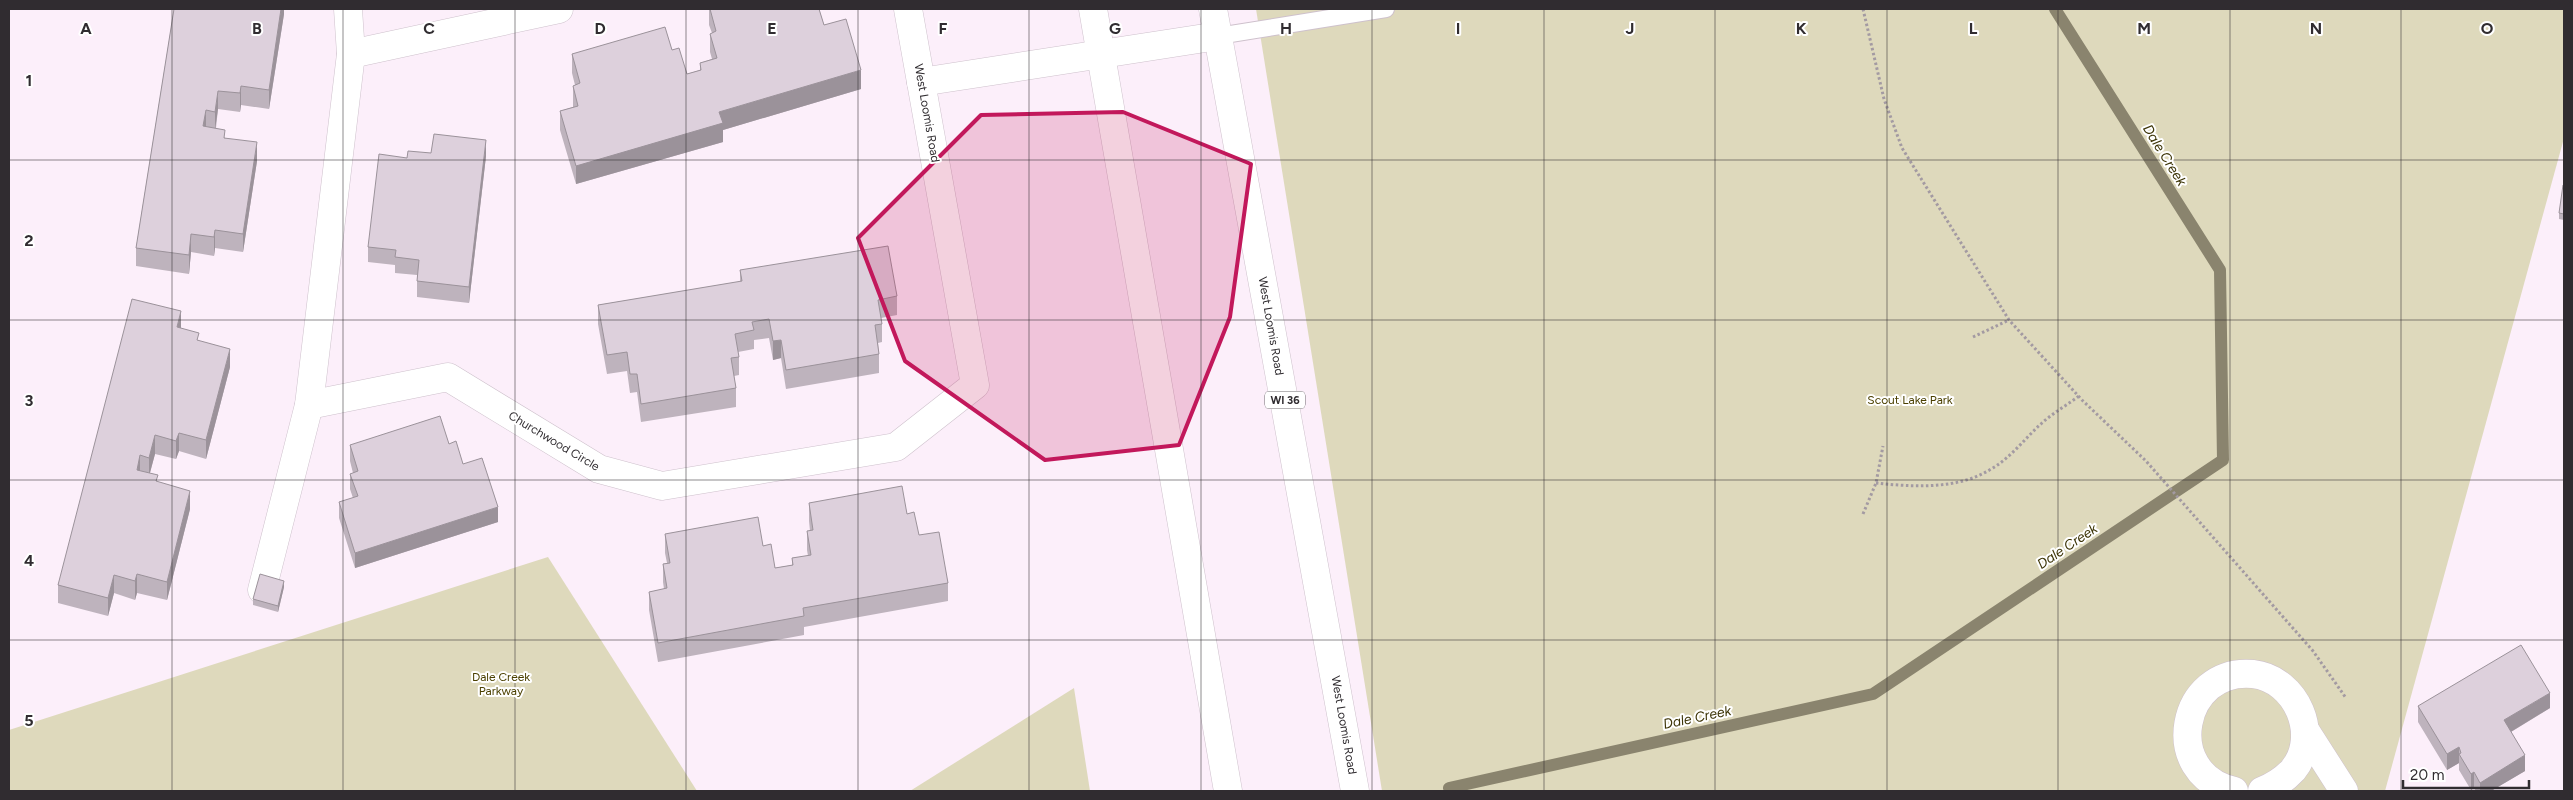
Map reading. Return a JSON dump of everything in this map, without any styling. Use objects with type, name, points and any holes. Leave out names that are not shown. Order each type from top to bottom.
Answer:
[{"type":"street","points":[[262,590],[309,405],[351,54],[348,9]]},
{"type":"street","points":[[351,54],[559,9]]},
{"type":"street","name":"West Loomis Road","points":[[896,447],[974,385],[908,9]]},
{"type":"street","points":[[1093,9],[1228,791]]},
{"type":"street","name":"West Loomis Road","points":[[1214,9],[1355,791]]},
{"type":"street","points":[[921,82],[1218,36]]},
{"type":"street","name":"Churchwood Circle","points":[[309,405],[448,377],[599,470],[662,486],[896,447]]},
{"type":"street","points":[[2234,791],[2208,780],[2195,766],[2188,749],[2186,730],[2190,712],[2199,696],[2214,684],[2233,676],[2254,674],[2273,680],[2290,693],[2301,710],[2305,730],[2303,751],[2294,769],[2278,783],[2262,791]]},
{"type":"street","points":[[2305,730],[2344,791]]},
{"type":"lane","points":[[1218,36],[1386,9]]},
{"type":"path","points":[[1863,9],[1884,99],[1902,148],[2009,320],[2079,396],[2146,460],[2313,650],[2346,698]]},
{"type":"path","points":[[1973,337],[2009,320]]},
{"type":"path","points":[[1876,483],[1914,487],[1965,480],[1991,470],[2018,448],[2043,422],[2079,396]]},
{"type":"path","points":[[1863,514],[1876,483],[1883,446]]},
{"type":"highlighted area","points":[[1123,112],[1251,164],[1230,317],[1179,445],[1045,460],[905,361],[858,238],[981,115]]},
{"type":"green space","name":"Scout Lake Park","points":[[1256,9],[2564,9],[2564,138],[2385,791],[1382,791]]},
{"type":"green space","name":"Dale Creek Parkway","points":[[548,557],[697,791],[9,791],[9,730]]},
{"type":"green space","points":[[1074,688],[1090,791],[910,791]]},
{"type":"building","points":[[174,9],[281,9],[269,90],[241,86],[240,93],[218,91],[215,112],[206,110],[203,126],[225,130],[224,138],[257,142],[243,234],[215,230],[214,237],[191,234],[189,255],[136,248]]},
{"type":"building","points":[[710,9],[819,9],[824,25],[846,19],[861,70],[719,112],[723,123],[576,166],[560,111],[578,106],[573,86],[580,83],[572,54],[665,27],[672,50],[679,48],[687,74],[701,70],[700,63],[717,58],[710,34],[716,31]]},
{"type":"building","points":[[434,134],[486,140],[469,287],[417,281],[419,260],[395,257],[396,250],[368,247],[379,154],[407,158],[408,151],[431,153]]},
{"type":"building","points":[[2564,185],[2564,214],[2559,213]]},
{"type":"building","points":[[888,246],[897,296],[878,300],[882,324],[875,325],[879,354],[786,370],[781,340],[773,341],[769,319],[752,322],[754,330],[735,334],[739,357],[731,358],[736,388],[641,404],[637,374],[630,374],[627,352],[607,355],[598,305],[742,281],[740,270]]},
{"type":"building","points":[[132,299],[181,311],[177,327],[199,333],[197,340],[230,349],[206,440],[179,433],[176,441],[155,435],[149,458],[140,455],[137,470],[158,475],[156,481],[190,491],[167,582],[137,574],[135,581],[114,575],[108,598],[58,585]]},
{"type":"building","points":[[440,416],[449,444],[456,441],[463,464],[482,458],[498,507],[355,553],[339,502],[358,496],[350,474],[358,471],[350,445]]},
{"type":"building","points":[[902,486],[907,514],[914,512],[919,535],[939,532],[948,583],[803,608],[804,616],[658,643],[649,592],[667,588],[663,564],[670,563],[665,534],[758,517],[763,546],[771,544],[775,568],[793,565],[792,558],[811,555],[807,531],[813,530],[809,503]]},
{"type":"building","points":[[260,574],[284,581],[278,606],[253,599]]},
{"type":"building","points":[[2521,645],[2550,693],[2504,720],[2525,755],[2480,783],[2474,772],[2471,774],[2459,754],[2461,753],[2459,747],[2447,754],[2418,706]]},
{"type":"waterway","name":"Dale Creek","points":[[1449,788],[1873,694],[2223,460],[2220,270],[2055,9]]}]
